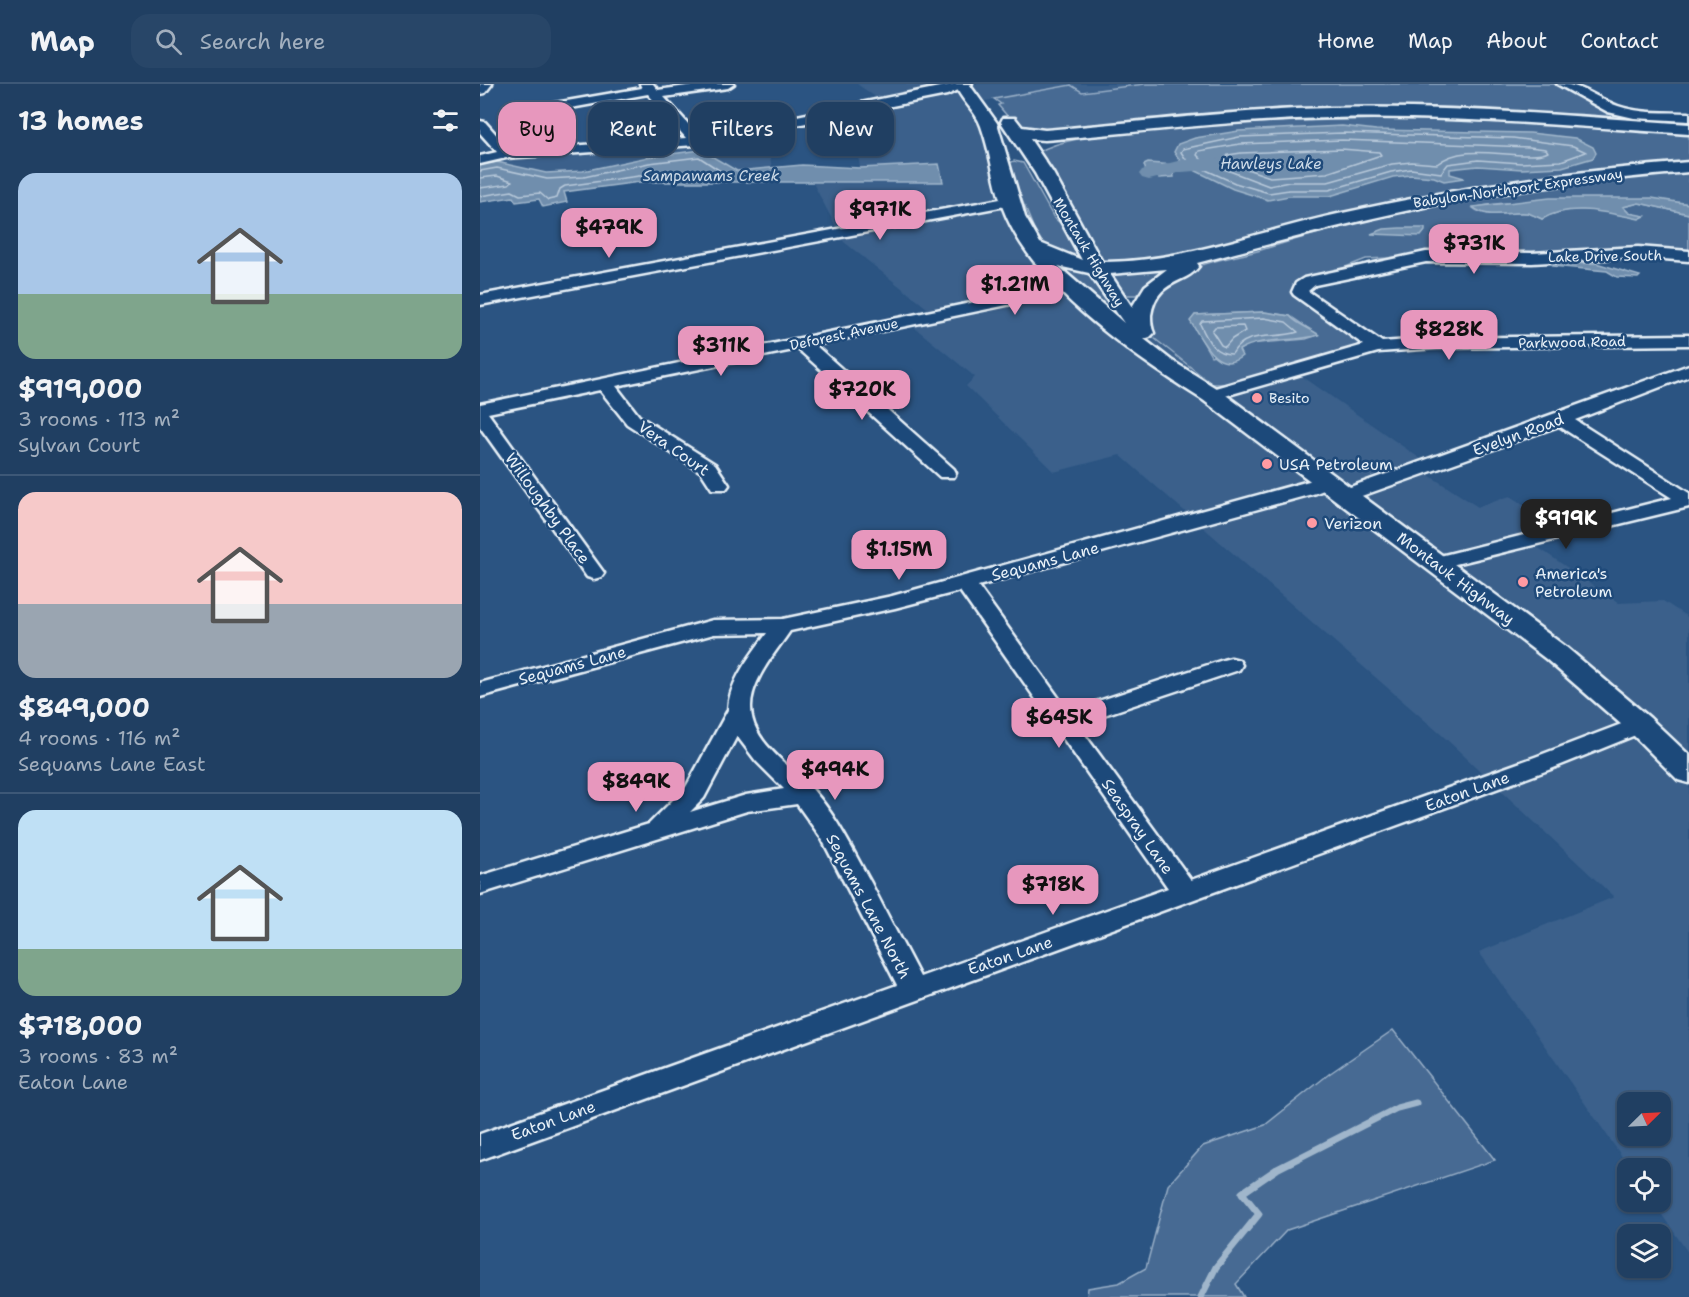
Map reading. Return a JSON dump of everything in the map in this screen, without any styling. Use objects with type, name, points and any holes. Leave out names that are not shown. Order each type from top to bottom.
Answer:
[{"type":"main road","name":"Montauk Highway","points":[[962,84],[989,125],[1011,201],[1026,237],[1044,264],[1068,288],[1163,364],[1211,395],[1556,653],[1640,724],[1689,773]]},
{"type":"main road","name":"Montauk Highway","points":[[962,84],[992,105],[1017,132],[1116,300],[1141,331],[1211,395]]},
{"type":"main road","points":[[1017,132],[1045,135],[1204,119],[1330,113],[1399,113],[1521,118],[1689,129]]},
{"type":"main road","points":[[1000,163],[1084,136],[1196,124],[1357,116],[1521,118]]},
{"type":"main road","name":"Babylon-Northport Expressway","points":[[1314,226],[1408,204],[1478,192],[1594,176],[1689,167]]},
{"type":"main road","points":[[1026,237],[1047,255],[1067,264],[1091,259],[1163,264],[1314,226]]},
{"type":"main road","points":[[1141,331],[1140,316],[1144,302],[1154,288],[1171,275],[1207,260],[1314,226]]},
{"type":"street","points":[[480,90],[486,84]]},
{"type":"street","points":[[576,103],[651,90],[728,84]]},
{"type":"street","points":[[795,121],[947,90],[962,84]]},
{"type":"street","points":[[1563,84],[1613,109],[1634,114],[1689,117]]},
{"type":"street","points":[[651,90],[690,134]]},
{"type":"street","points":[[480,125],[498,145]]},
{"type":"street","points":[[576,149],[690,141]]},
{"type":"street","points":[[480,160],[498,156]]},
{"type":"street","points":[[480,300],[1011,201]]},
{"type":"street","name":"Lake Drive South","points":[[1378,347],[1300,292],[1302,286],[1310,281],[1331,276],[1426,257],[1532,258],[1638,252],[1689,256]]},
{"type":"street","name":"Deforest Avenue","points":[[480,409],[1068,288]]},
{"type":"street","name":"Parkwood Road","points":[[1211,395],[1378,347],[1427,344],[1689,340]]},
{"type":"street","points":[[801,342],[947,472]]},
{"type":"street","name":"Evelyn Road","points":[[1336,488],[1561,419],[1689,370]]},
{"type":"street","name":"Vera Court","points":[[605,384],[633,420],[708,468],[719,484]]},
{"type":"street","name":"Willoughby Place","points":[[480,414],[594,573]]},
{"type":"street","points":[[1561,419],[1688,501]]},
{"type":"street","name":"Sequams Lane","points":[[480,690],[713,627],[783,626],[883,605],[1310,489],[1336,488]]},
{"type":"street","points":[[1435,562],[1688,501]]},
{"type":"street","name":"Seaspray Lane","points":[[965,583],[1185,892]]},
{"type":"street","points":[[656,830],[695,792],[738,710],[740,700],[757,664],[783,626]]},
{"type":"street","points":[[1064,720],[1231,665]]},
{"type":"street","name":"Sequams Lane North","points":[[738,710],[744,729],[769,761],[804,795],[840,849],[913,989]]},
{"type":"street","name":"Eaton Lane","points":[[480,1147],[1543,763],[1640,724]]},
{"type":"street","points":[[480,885],[746,803],[804,795]]},
{"type":"shaded area","points":[[857,84],[1145,84],[1082,92],[1071,85],[985,101],[971,88],[1005,200],[1150,335],[1215,383],[1225,386],[1289,367],[1428,464],[1418,468],[1478,507],[1510,496],[1568,535],[1530,542],[1619,603],[1663,601],[1689,618],[1689,1254],[1671,1228],[1671,1224],[1668,1224],[1660,1212],[1671,1212],[1671,1158],[1623,1158],[1479,952],[1614,897],[1444,737],[1120,455],[1054,472],[966,386],[975,377],[909,323],[937,316],[844,242],[813,183],[943,182],[938,164],[860,168],[858,156],[894,156],[894,102],[883,102]]},
{"type":"shaded area","points":[[1145,84],[1558,84],[1618,115],[1689,120],[1689,126],[1406,110],[1043,133],[1019,130],[998,105],[1001,104],[994,99],[1071,85],[1082,92]]},
{"type":"shaded area","points":[[1392,119],[1547,123],[1689,133],[1689,165],[1478,187],[1170,260],[1110,264],[1104,262],[1039,152],[1059,143],[1109,134],[1262,122]]},
{"type":"shaded area","points":[[678,144],[690,144],[690,152],[678,154]]},
{"type":"shaded area","points":[[588,150],[588,156],[667,156],[583,171],[546,173],[497,162],[506,156],[576,156],[576,151]]},
{"type":"shaded area","points":[[711,156],[770,156],[772,168],[737,172]]},
{"type":"shaded area","points":[[1014,161],[1023,163],[1054,218],[1064,226],[1078,251],[1075,254],[1064,255],[1047,250],[1034,229],[1007,164]]},
{"type":"shaded area","points":[[1689,172],[1689,204],[1632,199],[1594,199],[1505,203],[1473,208],[1485,214],[1527,213],[1542,219],[1562,211],[1573,210],[1629,213],[1623,207],[1639,203],[1689,214],[1689,252],[1674,249],[1616,249],[1366,259],[1328,274],[1297,282],[1358,338],[1359,343],[1355,347],[1225,386],[1212,384],[1150,335],[1149,299],[1184,273],[1207,263],[1368,221],[1474,198],[1635,176]],"holes":[[[1264,312],[1290,316],[1318,335],[1306,339],[1249,344],[1239,350],[1211,356],[1191,321],[1195,315]]]},
{"type":"shaded area","points":[[1179,265],[1164,271],[1136,295],[1122,295],[1108,272]]},
{"type":"shaded area","points":[[1053,267],[1088,272],[1123,322]]},
{"type":"shaded area","points":[[1393,1030],[1495,1160],[1287,1230],[1236,1284],[1244,1297],[1087,1297],[1088,1288],[1119,1283],[1146,1268],[1168,1185],[1203,1146],[1265,1125],[1329,1074]]},
{"type":"water","name":"Hawleys Lake","points":[[1342,126],[1376,130],[1530,133],[1575,138],[1593,147],[1596,153],[1593,158],[1562,167],[1522,169],[1478,166],[1450,169],[1450,174],[1464,178],[1444,181],[1434,177],[1411,175],[1393,177],[1330,196],[1289,196],[1268,200],[1233,189],[1180,164],[1182,163],[1174,152],[1178,144],[1195,138],[1239,131]]},
{"type":"water","points":[[690,151],[690,156],[711,156],[737,171],[802,165],[860,168],[939,164],[943,182],[640,182],[564,192],[567,202],[543,207],[539,199],[516,202],[513,197],[480,202],[480,165],[497,162],[546,173],[583,171],[648,157],[678,156],[678,153]]},
{"type":"water","points":[[1148,163],[1175,165],[1180,168],[1173,171],[1174,177],[1159,178],[1146,171],[1144,165]]},
{"type":"water","points":[[1550,198],[1652,198],[1689,204],[1689,214],[1639,203],[1623,207],[1629,213],[1645,216],[1639,219],[1590,210],[1577,210],[1553,214],[1542,219],[1527,213],[1485,213],[1473,207]]},
{"type":"water","points":[[1425,228],[1425,231],[1421,236],[1371,234],[1384,229]]},
{"type":"water","points":[[1596,263],[1640,276],[1638,278],[1617,277],[1607,271],[1552,266]]},
{"type":"water","points":[[1264,312],[1290,316],[1319,335],[1258,343],[1239,350],[1242,356],[1225,362],[1217,358],[1205,345],[1190,321],[1195,315]]},
{"type":"waterway","name":"Sampawams Creek","points":[[1149,174],[1182,166],[1226,164]]},
{"type":"waterway","points":[[1201,1297],[1216,1267],[1259,1214],[1242,1193],[1277,1169],[1397,1108],[1416,1103]]},
{"type":"place","name":"Besito","points":[[1257,398]]},
{"type":"place","name":"USA Petroleum","points":[[1267,464]]},
{"type":"place","name":"Verizon","points":[[1312,523]]},
{"type":"place","name":"America's Petroleum","points":[[1523,582]]}]
